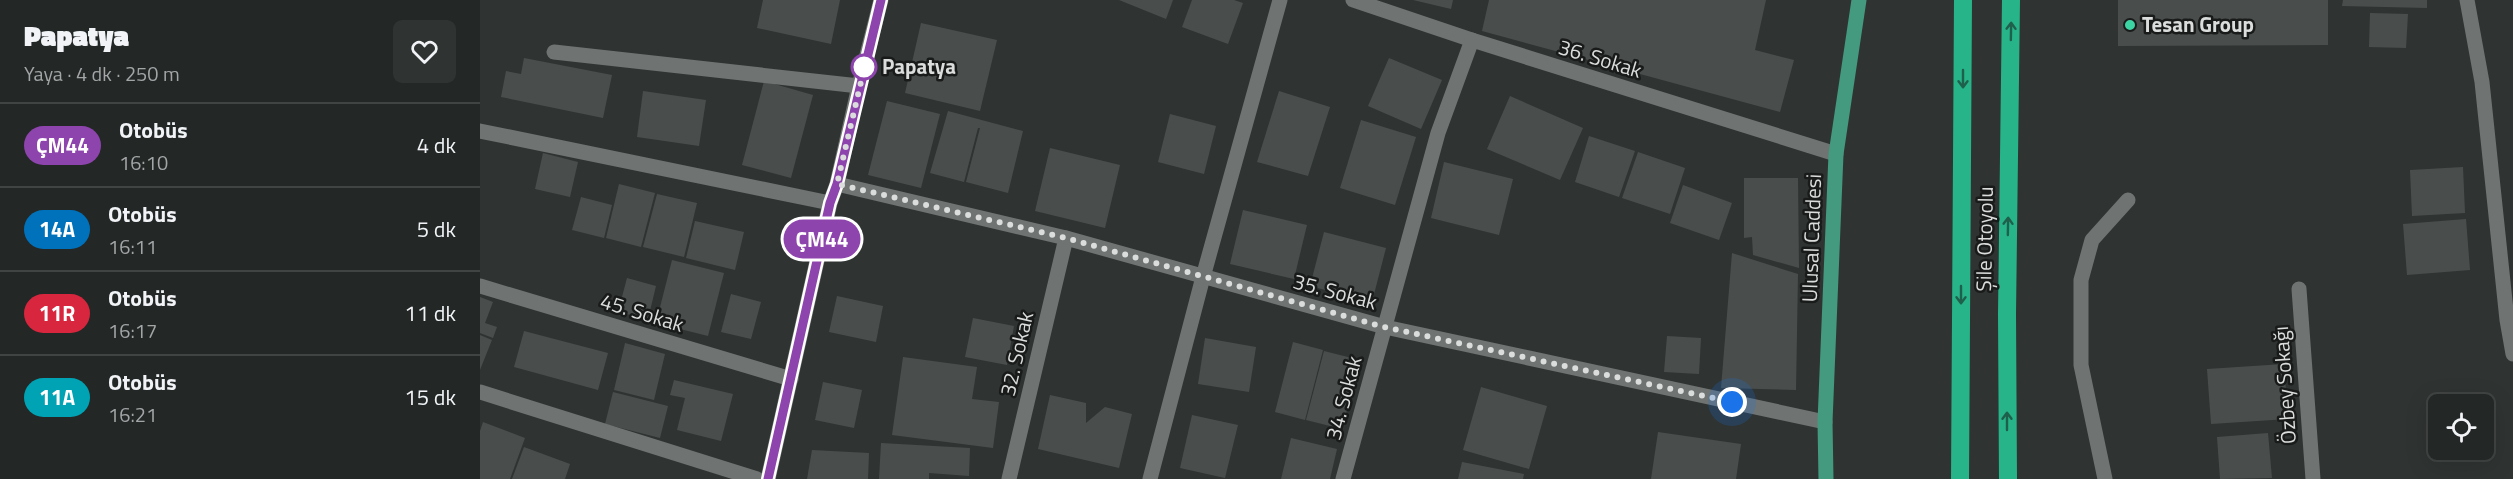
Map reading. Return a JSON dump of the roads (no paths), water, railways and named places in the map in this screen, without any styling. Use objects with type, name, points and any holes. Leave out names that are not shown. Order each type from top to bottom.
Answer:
[{"type":"highway","name":"Şile Otoyolu","points":[[1960,479],[1964,0]]},
{"type":"highway","name":"Şile Otoyolu","points":[[2008,479],[2007,314],[2011,0]]},
{"type":"main road","name":"Ulusal Caddesi","points":[[1826,479],[1825,422],[1836,154],[1859,0]]},
{"type":"street","points":[[768,479],[830,203],[837,184],[859,86],[882,0]]},
{"type":"street","points":[[1150,479],[1280,0]]},
{"type":"street","name":"36. Sokak","points":[[1353,0],[1472,40],[1836,154]]},
{"type":"street","points":[[2467,0],[2482,82],[2507,320],[2513,354]]},
{"type":"street","name":"34. Sokak","points":[[1343,479],[1438,133],[1472,40]]},
{"type":"street","points":[[554,52],[859,86]]},
{"type":"street","points":[[480,131],[830,203]]},
{"type":"street","name":"35. Sokak","points":[[837,184],[1066,238],[1384,327],[1825,422]]},
{"type":"street","points":[[2105,479],[2081,365],[2081,280],[2092,240],[2128,200]]},
{"type":"street","name":"32. Sokak","points":[[1009,479],[1066,238]]},
{"type":"street","name":"45. Sokak","points":[[480,286],[791,379]]},
{"type":"street","name":"Özbey Sokağı","points":[[2299,289],[2313,479]]},
{"type":"street","points":[[480,392],[757,479]]},
{"type":"place","name":"Tesan Group","points":[[2130,25]]},
{"type":"place","name":"Papatya","points":[[864,67]]}]
